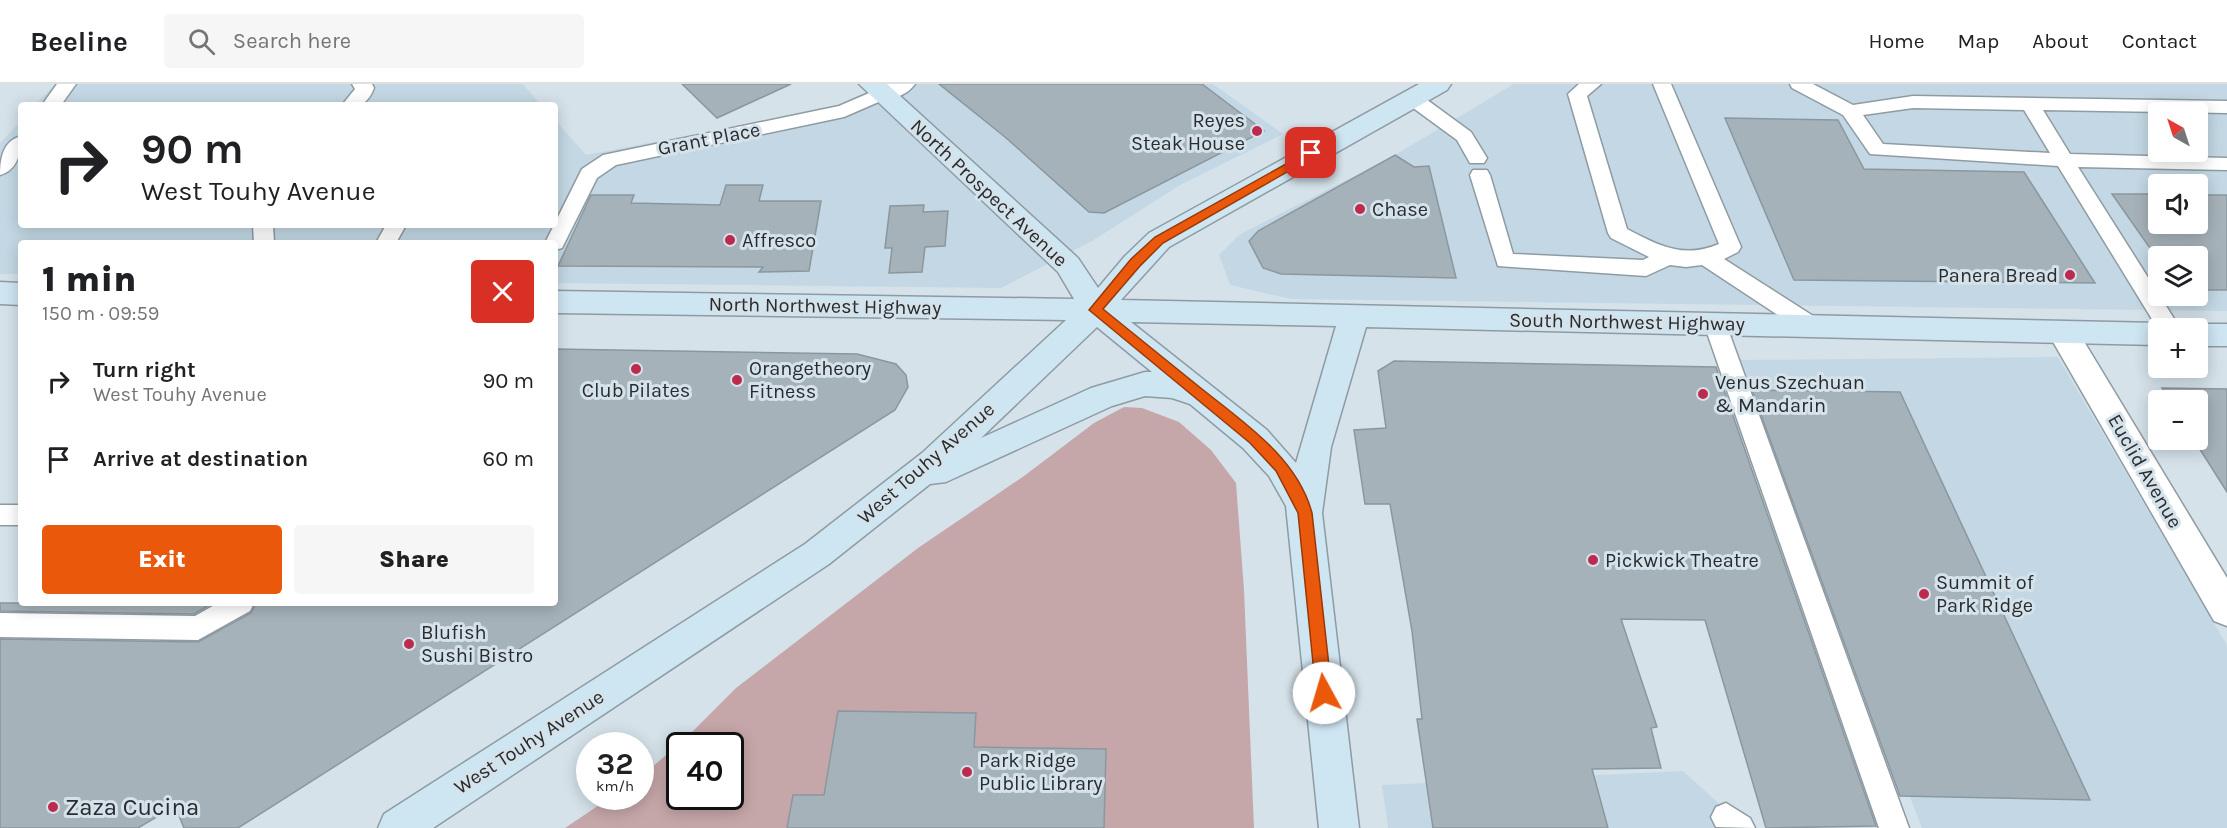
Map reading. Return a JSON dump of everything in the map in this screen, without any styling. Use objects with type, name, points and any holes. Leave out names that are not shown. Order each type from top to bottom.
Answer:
[{"type":"main road","name":"West Touhy Avenue","points":[[398,828],[817,554],[934,462],[1096,310],[1136,262],[1159,240],[1438,84]]},
{"type":"main road","name":"North Prospect Avenue","points":[[886,87],[1068,265],[1096,310],[1255,440],[1281,467],[1305,513]]},
{"type":"main road","points":[[0,293],[18,294]]},
{"type":"main road","name":"North Northwest Highway","points":[[558,302],[1096,310]]},
{"type":"main road","name":"South Northwest Highway","points":[[1096,310],[2148,334]]},
{"type":"main road","points":[[1339,828],[1305,513],[1315,447],[1354,316]]},
{"type":"main road","points":[[2208,335],[2227,335]]},
{"type":"main road","points":[[905,485],[1033,430],[1102,397],[1144,384],[1172,386],[1201,395]]},
{"type":"street","name":"Euclid Avenue","points":[[2063,333],[2227,610]]},
{"type":"lane","points":[[53,102],[67,84]]},
{"type":"lane","points":[[355,102],[361,98],[365,88],[361,84]]},
{"type":"lane","points":[[1592,84],[1577,94],[1618,232],[1665,258],[1708,259],[1731,247],[1662,84]]},
{"type":"lane","points":[[1799,84],[1850,111],[1877,150],[2064,160],[2227,164]]},
{"type":"lane","name":"Grant Place","points":[[556,240],[589,174],[610,160],[844,111],[886,87]]},
{"type":"lane","points":[[1412,98],[1464,136],[1479,167],[1505,261],[1646,268],[1665,258]]},
{"type":"lane","points":[[1850,111],[1913,102],[2227,107]]},
{"type":"lane","points":[[2030,104],[2163,318]]},
{"type":"lane","points":[[0,168],[18,148]]},
{"type":"lane","points":[[1708,259],[1813,327]]},
{"type":"lane","points":[[1714,324],[1894,828]]},
{"type":"lane","points":[[0,515],[18,515]]},
{"type":"lane","points":[[0,625],[198,628],[236,606]]},
{"type":"shaded area","points":[[55,84],[523,84],[538,102],[38,102]]},
{"type":"shaded area","points":[[902,84],[1213,84],[1283,134],[1182,184],[1092,241],[1001,288],[558,283],[558,240],[18,240],[18,274],[0,274],[0,143],[18,124],[18,228],[558,228],[558,123],[586,155],[856,103]]},
{"type":"shaded area","points":[[1514,84],[2227,84],[2227,311],[1291,299],[1230,285],[1219,255],[1239,235],[1395,155]]},
{"type":"shaded area","name":"Summit of Park Ridge","points":[[2058,357],[2227,645],[2227,828],[1922,828],[1740,360]]},
{"type":"shaded area","points":[[1124,407],[1142,408],[1179,422],[1211,450],[1236,483],[1244,590],[1254,828],[1104,828],[1106,749],[974,747],[976,713],[838,711],[824,795],[793,795],[787,828],[565,828],[592,810],[654,810],[654,765],[666,755],[666,810],[744,810],[744,732],[692,732],[736,688],[918,548],[1024,476],[1094,423]]},
{"type":"shaded area","points":[[1683,771],[1746,828],[1388,828],[1382,785]]},
{"type":"building","points":[[682,84],[791,84],[717,118]]},
{"type":"building","points":[[939,84],[1202,84],[1264,131],[1104,213],[1089,212],[1005,137]]},
{"type":"building","points":[[1725,118],[1838,120],[1864,169],[2024,172],[2095,283],[1794,280]]},
{"type":"building","name":"Chase","points":[[1395,155],[1414,167],[1429,166],[1456,278],[1281,274],[1263,268],[1249,241],[1258,231]]},
{"type":"building","points":[[726,185],[763,185],[759,201],[821,201],[809,271],[759,272],[763,267],[558,266],[591,195],[634,195],[631,203],[720,205]]},
{"type":"building","points":[[2112,194],[2148,194],[2148,234],[2208,234],[2208,195],[2227,195],[2227,290],[2208,290],[2208,246],[2149,246]]},
{"type":"building","points":[[924,205],[923,212],[948,211],[945,246],[925,247],[922,272],[889,273],[892,248],[885,248],[890,206]]},
{"type":"building","points":[[558,349],[857,354],[896,364],[906,375],[908,387],[895,410],[238,828],[184,828],[175,806],[138,828],[0,828],[0,639],[198,642],[251,613],[254,606],[558,606]]},
{"type":"building","name":"Pickwick Theatre","points":[[1394,361],[1716,367],[1876,826],[1766,828],[1705,620],[1621,619],[1657,727],[1651,728],[1661,768],[1592,769],[1608,828],[1433,828],[1417,719],[1422,719],[1412,631],[1390,504],[1365,504],[1354,430],[1386,428],[1378,371]]},
{"type":"building","points":[[2162,388],[2227,389],[2227,492],[2200,450],[2208,450],[2208,390],[2163,390]]},
{"type":"building","name":"Summit of Park Ridge","points":[[1752,390],[1900,392],[2090,800],[1900,796]]},
{"type":"building","points":[[0,603],[18,603],[18,606],[208,606],[194,614],[0,611]]},
{"type":"building","name":"Park Ridge Public Library","points":[[838,711],[976,713],[974,747],[1106,749],[1104,828],[787,828],[793,795],[824,795]]},
{"type":"place","name":"Reyes Steak House","points":[[1257,131]]},
{"type":"place","name":"Chase","points":[[1360,209]]},
{"type":"place","name":"Affresco","points":[[730,240]]},
{"type":"place","name":"Panera Bread","points":[[2070,275]]},
{"type":"place","name":"Club Pilates","points":[[636,369]]},
{"type":"place","name":"Orangetheory Fitness","points":[[737,380]]},
{"type":"place","name":"Venus Szechuan & Mandarin","points":[[1703,394]]},
{"type":"place","name":"Pickwick Theatre","points":[[1593,560]]},
{"type":"place","name":"Summit of Park Ridge","points":[[1924,594]]},
{"type":"place","name":"Blufish Sushi Bistro","points":[[409,644]]},
{"type":"place","name":"Park Ridge Public Library","points":[[967,772]]},
{"type":"place","name":"Zaza Cucina","points":[[53,807]]},
{"type":"route","points":[[1311,153],[1159,240],[1136,262],[1096,310],[1255,440],[1281,467],[1305,513],[1324,693]]}]
